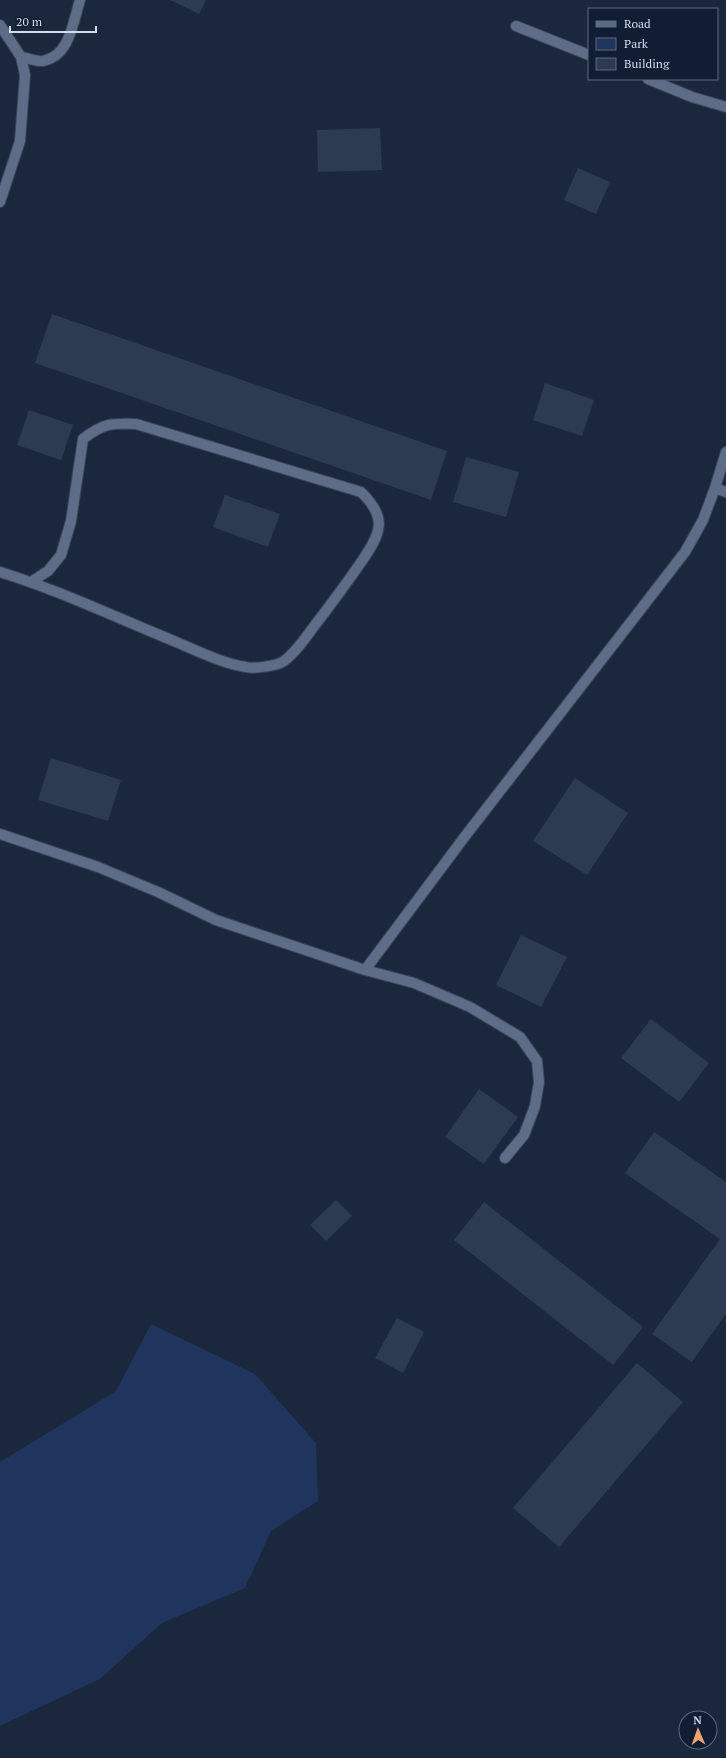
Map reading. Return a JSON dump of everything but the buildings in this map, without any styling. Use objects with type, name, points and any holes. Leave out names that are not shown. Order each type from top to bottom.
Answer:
[{"type":"street","points":[[21,57],[42,61],[55,57],[64,49],[80,0]]},
{"type":"street","points":[[0,25],[21,57],[25,75],[20,141],[0,202]]},
{"type":"street","points":[[516,26],[588,55]]},
{"type":"street","points":[[650,80],[692,97],[726,107]]},
{"type":"street","points":[[0,572],[31,582],[211,656],[246,667],[264,667],[283,662],[299,646],[333,603],[373,545],[378,533],[378,518],[373,503],[361,492],[136,424],[116,423],[97,428],[83,439],[71,521],[61,555],[48,571],[31,582]]},
{"type":"street","points":[[365,970],[466,835],[685,552],[703,520],[726,452]]},
{"type":"street","points":[[715,488],[726,492]]},
{"type":"street","points":[[0,834],[98,867],[158,892],[216,920],[365,970],[414,983],[470,1007],[520,1037],[537,1061],[540,1082],[535,1106],[524,1135],[504,1158]]},
{"type":"green space","points":[[151,1324],[255,1374],[316,1443],[318,1501],[271,1531],[245,1588],[162,1623],[100,1679],[0,1726],[0,1462],[116,1391]]}]
